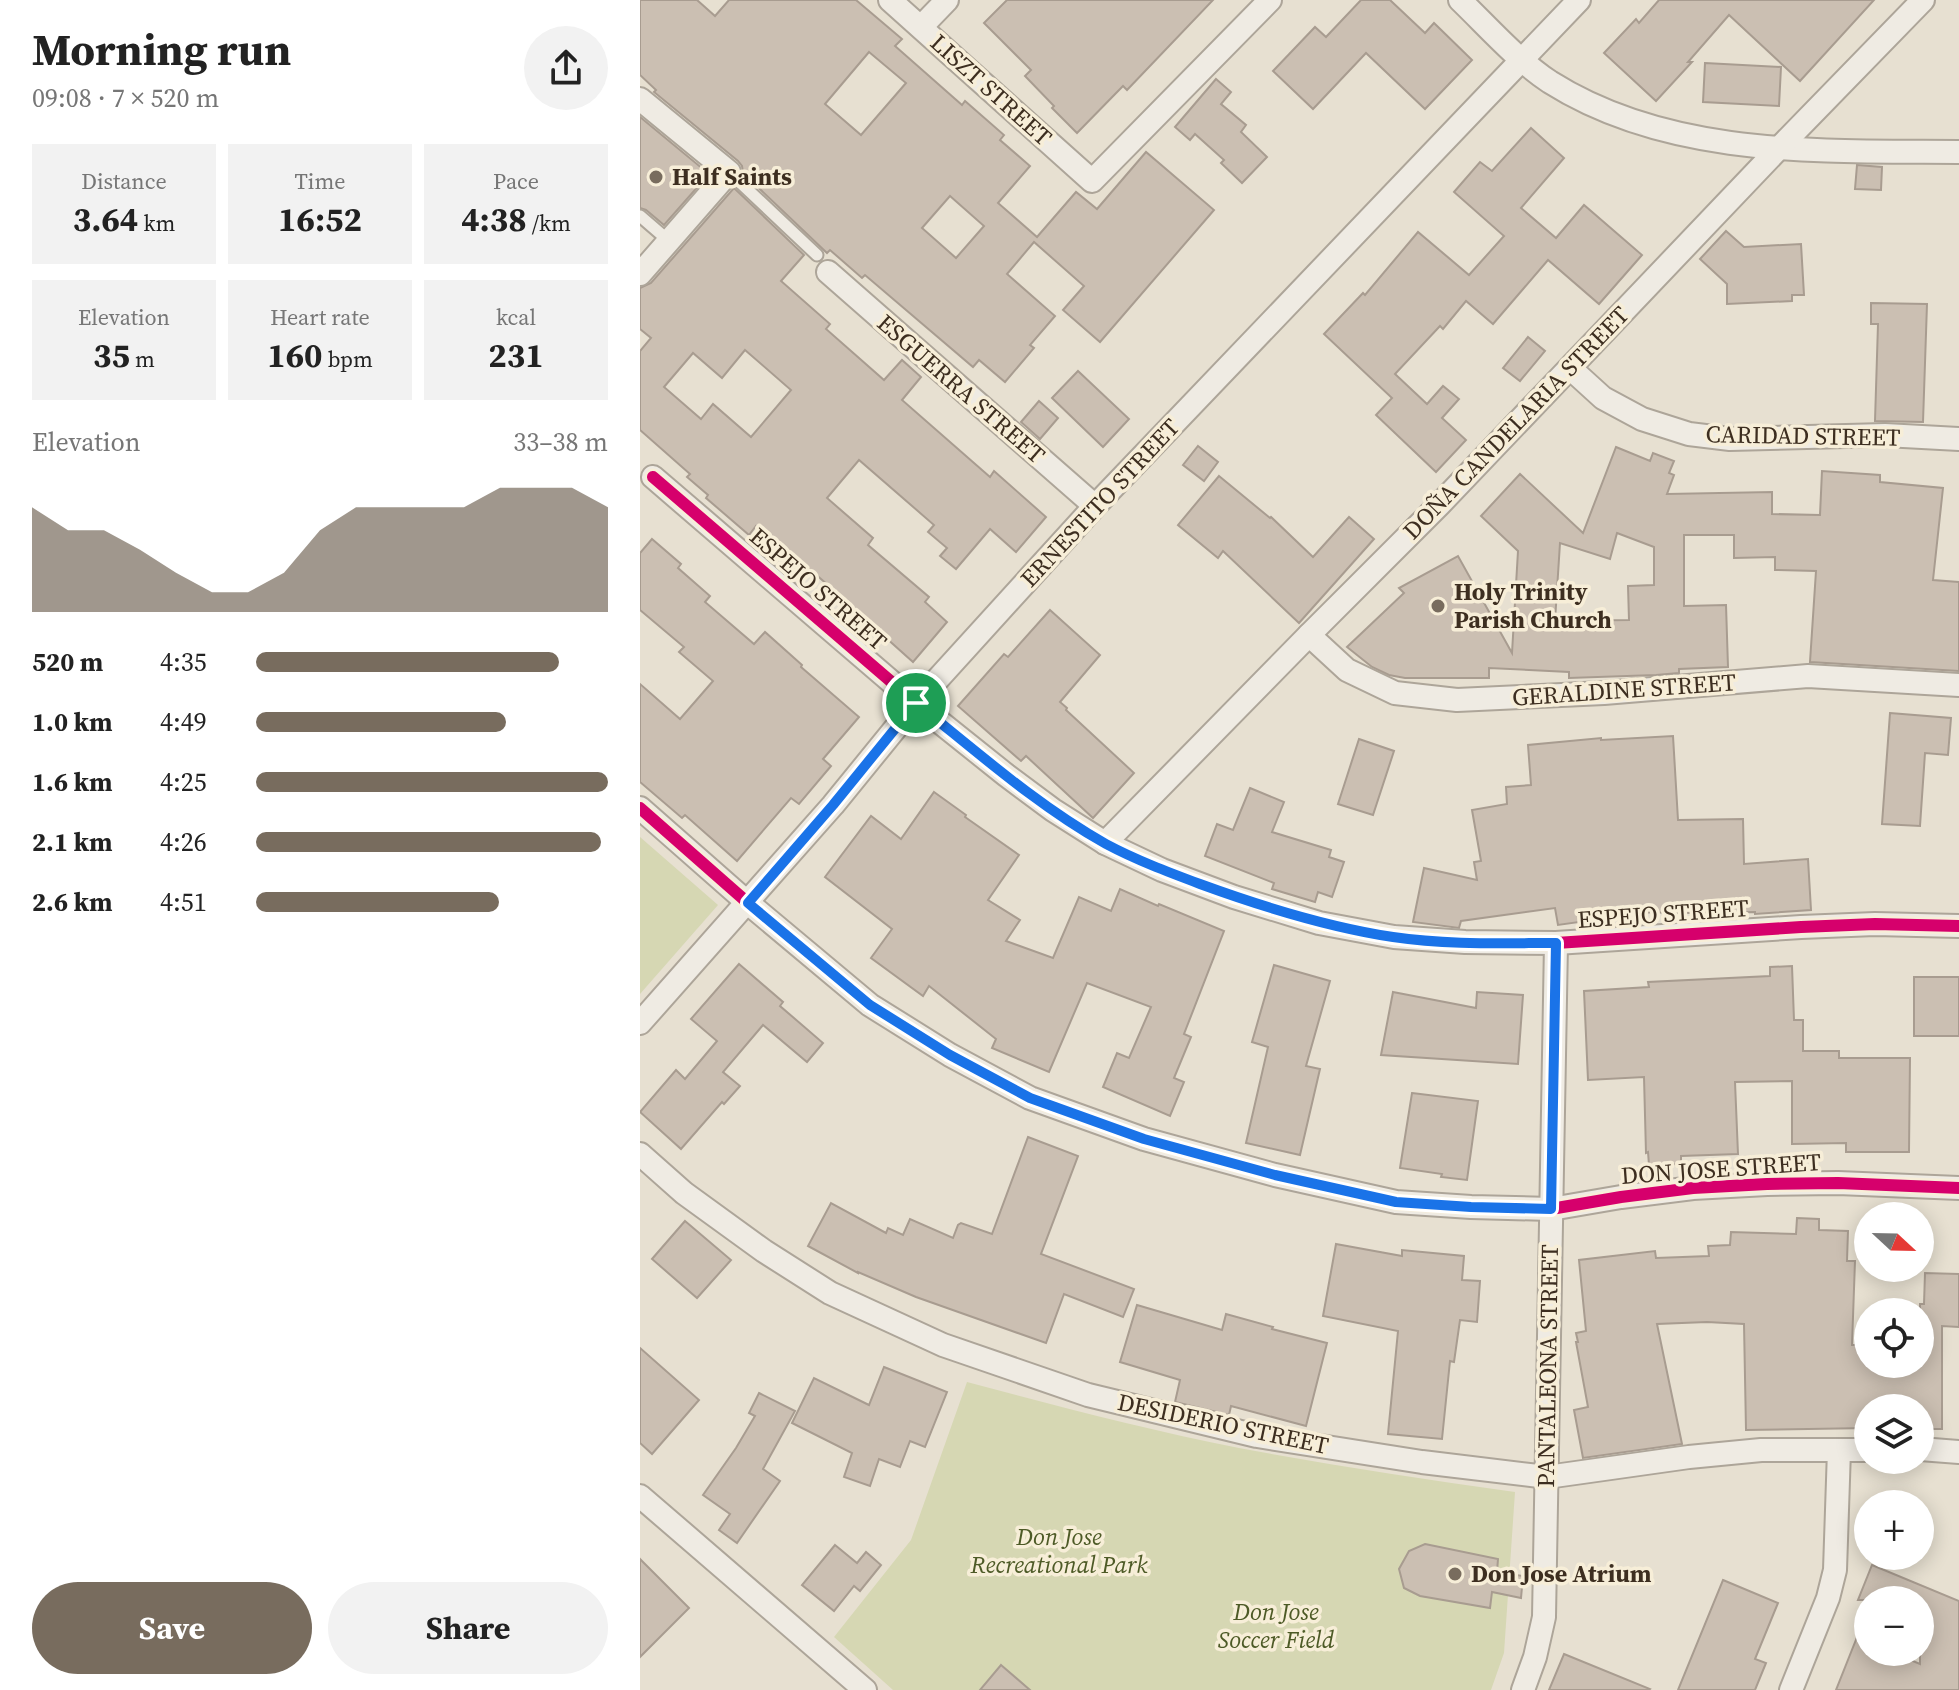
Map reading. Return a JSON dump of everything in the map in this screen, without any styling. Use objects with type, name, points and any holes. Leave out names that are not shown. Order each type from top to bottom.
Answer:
[{"type":"street","name":"LISZT STREET","points":[[890,0],[1092,181],[1270,0]]},
{"type":"street","points":[[921,27],[947,0]]},
{"type":"street","points":[[1460,0],[1521,60],[1551,82],[1606,111],[1658,128],[1720,142],[1780,147],[1959,152]]},
{"type":"street","name":"ERNESTITO STREET","points":[[640,1023],[833,805],[916,703],[1095,506],[1579,0]]},
{"type":"street","name":"DOÑA CANDELARIA STREET","points":[[1105,843],[1440,504],[1923,0]]},
{"type":"street","points":[[640,99],[729,172],[640,274]]},
{"type":"street","name":"ESGUERRA STREET","points":[[822,263],[1095,506]]},
{"type":"street","name":"CARIDAD STREET","points":[[1570,368],[1603,398],[1642,419],[1689,434],[1730,439],[1885,435],[1959,439]]},
{"type":"street","name":"ESPEJO STREET","points":[[653,477],[916,703],[1053,810],[1105,843],[1234,897],[1319,923],[1394,937],[1465,942],[1556,943],[1875,924],[1959,926]]},
{"type":"street","name":"GERALDINE STREET","points":[[1309,635],[1347,670],[1395,693],[1457,700],[1604,693],[1808,676],[1959,685]]},
{"type":"street","name":"DON JOSE STREET","points":[[640,808],[870,1005],[950,1055],[1030,1098],[1144,1139],[1275,1175],[1396,1202],[1471,1207],[1551,1209],[1693,1188],[1838,1183],[1959,1188]]},
{"type":"street","name":"PANTALEONA STREET","points":[[1523,1690],[1535,1657],[1544,1617],[1556,943]]},
{"type":"street","name":"DESIDERIO STREET","points":[[640,1154],[684,1193],[764,1251],[830,1293],[943,1345],[1088,1395],[1257,1436],[1422,1462],[1547,1477],[1761,1450],[1854,1450]]},
{"type":"street","points":[[1791,1690],[1828,1598],[1835,1570],[1839,1450]]},
{"type":"street","points":[[1934,1450],[1959,1452]]},
{"type":"street","points":[[640,1496],[865,1690]]},
{"type":"lane","points":[[729,172],[822,263]]},
{"type":"lane","points":[[640,216],[669,241]]},
{"type":"green space","points":[[640,837],[718,905],[640,994]]},
{"type":"green space","name":"Don Jose Recreational Park","points":[[967,1382],[1136,1426],[1239,1448],[1515,1492],[1504,1653],[1491,1690],[893,1690],[834,1637],[911,1540]]},
{"type":"building","points":[[640,0],[697,0],[715,16],[729,0],[856,0],[902,39],[895,46],[962,105],[965,101],[1004,135],[1000,140],[1030,166],[998,203],[1037,237],[1076,192],[1097,209],[1146,152],[1214,210],[1100,342],[1063,310],[1084,286],[1034,242],[1007,274],[1055,316],[1030,345],[1034,348],[1005,382],[979,360],[973,367],[865,275],[862,278],[830,250],[827,253],[743,173],[738,161],[654,92],[656,90],[640,75]],"holes":[[[869,52],[906,83],[861,135],[825,104]],[[950,196],[984,226],[956,258],[922,228]]]},
{"type":"building","points":[[1007,0],[1213,0],[1127,90],[1123,86],[1077,133],[1025,76],[1031,70],[984,23]]},
{"type":"building","points":[[1361,0],[1390,0],[1425,33],[1434,23],[1472,60],[1425,109],[1366,53],[1313,109],[1273,71],[1315,27],[1326,37]]},
{"type":"building","points":[[1659,0],[1874,0],[1800,81],[1729,15],[1656,101],[1604,53],[1636,19],[1639,23]]},
{"type":"building","points":[[1705,63],[1781,67],[1779,106],[1703,102]]},
{"type":"building","points":[[1216,79],[1231,92],[1221,104],[1246,125],[1241,132],[1267,157],[1242,183],[1221,163],[1224,160],[1195,134],[1190,140],[1175,127]]},
{"type":"building","points":[[640,117],[709,174],[664,225],[640,208]]},
{"type":"building","points":[[1531,128],[1564,158],[1521,208],[1556,238],[1584,205],[1642,255],[1599,304],[1548,260],[1493,324],[1466,301],[1443,329],[1440,326],[1395,374],[1427,404],[1443,386],[1459,399],[1442,418],[1466,440],[1436,472],[1376,415],[1392,398],[1324,334],[1363,293],[1365,295],[1418,232],[1469,275],[1504,236],[1454,192],[1480,162],[1492,171]]},
{"type":"building","points":[[1857,165],[1882,167],[1881,190],[1855,189]]},
{"type":"building","points":[[734,188],[804,255],[781,281],[830,324],[826,329],[884,380],[902,360],[921,377],[902,400],[990,477],[994,471],[1046,517],[1016,552],[990,529],[956,569],[940,556],[947,548],[928,532],[934,525],[859,460],[827,498],[873,538],[868,545],[929,597],[925,602],[947,622],[913,662],[875,628],[873,631],[833,596],[836,592],[756,526],[749,535],[706,498],[708,495],[687,477],[690,474],[640,430],[640,351],[651,338],[640,329],[640,288],[651,283]],"holes":[[[745,350],[791,390],[751,437],[713,404],[701,419],[664,387],[693,353],[722,378]]]},
{"type":"building","points":[[1726,231],[1744,247],[1801,244],[1804,295],[1792,295],[1792,301],[1727,304],[1727,284],[1700,259]]},
{"type":"building","points":[[1871,303],[1927,304],[1923,422],[1875,421],[1878,324],[1871,324]]},
{"type":"building","points":[[1528,337],[1545,351],[1520,381],[1503,368]]},
{"type":"building","points":[[1078,371],[1129,419],[1103,447],[1052,398]]},
{"type":"building","points":[[1039,401],[1058,418],[1040,439],[1021,422]]},
{"type":"building","points":[[1198,446],[1218,462],[1204,481],[1183,465]]},
{"type":"building","points":[[1616,447],[1650,461],[1653,453],[1674,461],[1669,473],[1674,475],[1667,494],[1772,492],[1772,514],[1820,515],[1822,471],[1880,475],[1880,482],[1943,488],[1933,580],[1959,582],[1959,671],[1810,662],[1816,571],[1775,570],[1775,557],[1734,558],[1734,535],[1684,535],[1684,606],[1726,605],[1728,667],[1679,669],[1679,673],[1656,675],[1569,678],[1569,672],[1489,668],[1489,678],[1405,678],[1372,667],[1347,647],[1404,593],[1399,588],[1458,556],[1512,653],[1518,551],[1481,516],[1520,474],[1583,533]],"holes":[[[1617,533],[1654,547],[1654,585],[1628,586],[1629,620],[1555,621],[1560,543],[1610,559]]]},
{"type":"building","points":[[1219,476],[1271,517],[1313,557],[1349,517],[1374,539],[1299,623],[1223,551],[1218,558],[1178,525]]},
{"type":"building","points":[[652,539],[681,564],[678,568],[710,596],[705,602],[754,644],[765,632],[859,717],[823,759],[831,766],[799,804],[791,798],[737,861],[685,815],[682,818],[640,782],[640,684],[680,719],[713,681],[679,652],[684,647],[640,610],[640,553]]},
{"type":"building","points":[[1050,610],[1100,655],[1060,702],[1134,773],[1093,818],[1026,756],[1021,761],[958,706],[1004,654],[1008,657]]},
{"type":"building","points":[[1890,713],[1951,718],[1948,755],[1925,753],[1920,826],[1882,824]]},
{"type":"building","points":[[1673,736],[1678,820],[1743,819],[1744,864],[1808,859],[1811,910],[1755,914],[1614,912],[1615,917],[1558,925],[1555,908],[1461,921],[1459,928],[1413,922],[1424,868],[1477,880],[1474,862],[1481,861],[1472,810],[1507,804],[1506,787],[1531,785],[1528,745],[1601,738]]},
{"type":"building","points":[[1359,739],[1394,751],[1373,815],[1338,804]]},
{"type":"building","points":[[1250,788],[1284,802],[1272,832],[1331,850],[1329,857],[1344,862],[1332,897],[1318,892],[1315,902],[1272,889],[1274,883],[1205,856],[1217,824],[1233,830]]},
{"type":"building","points":[[934,792],[1019,855],[988,900],[1020,920],[1006,941],[1053,958],[1079,897],[1111,911],[1120,889],[1224,931],[1184,1034],[1191,1037],[1174,1078],[1184,1082],[1170,1116],[1103,1087],[1117,1053],[1129,1058],[1151,1007],[1087,983],[1049,1072],[992,1048],[996,1039],[929,986],[923,996],[871,958],[892,929],[825,877],[871,816],[901,839]]},
{"type":"building","points":[[739,964],[783,1002],[780,1006],[823,1043],[807,1062],[763,1025],[723,1072],[740,1086],[681,1149],[640,1112],[676,1070],[685,1079],[717,1041],[691,1019]]},
{"type":"building","points":[[1274,965],[1330,981],[1306,1066],[1320,1069],[1300,1155],[1246,1143],[1268,1047],[1252,1042]]},
{"type":"building","points":[[1792,966],[1794,1020],[1803,1020],[1803,1051],[1839,1051],[1839,1058],[1910,1058],[1909,1152],[1846,1152],[1846,1143],[1792,1144],[1792,1081],[1735,1082],[1738,1154],[1681,1156],[1681,1164],[1649,1165],[1644,1077],[1588,1080],[1584,991],[1649,987],[1648,982],[1770,976],[1770,967]]},
{"type":"building","points":[[1914,977],[1959,977],[1959,1036],[1914,1036]]},
{"type":"building","points":[[1393,992],[1476,1008],[1477,992],[1523,995],[1518,1064],[1381,1055]]},
{"type":"building","points":[[1412,1093],[1478,1101],[1467,1180],[1400,1168]]},
{"type":"building","points":[[1028,1137],[1078,1156],[1041,1254],[1134,1289],[1123,1317],[1064,1294],[1046,1343],[916,1297],[858,1273],[808,1246],[831,1203],[886,1233],[888,1228],[903,1235],[910,1219],[953,1238],[961,1223],[992,1234]]},
{"type":"building","points":[[1797,1218],[1819,1219],[1819,1230],[1848,1231],[1847,1261],[1854,1261],[1854,1378],[1934,1378],[1934,1298],[1924,1298],[1925,1282],[1934,1282],[1934,1273],[1959,1274],[1959,1327],[1942,1326],[1942,1429],[1934,1429],[1934,1394],[1854,1394],[1854,1428],[1746,1430],[1744,1324],[1657,1324],[1682,1444],[1583,1458],[1574,1410],[1588,1407],[1576,1342],[1576,1333],[1586,1331],[1579,1260],[1655,1251],[1656,1258],[1709,1256],[1708,1246],[1730,1245],[1731,1232],[1796,1234]]},
{"type":"building","points":[[685,1221],[731,1260],[697,1298],[652,1259]]},
{"type":"building","points":[[1336,1244],[1402,1256],[1402,1250],[1464,1256],[1462,1280],[1480,1281],[1477,1322],[1460,1320],[1454,1362],[1450,1361],[1442,1439],[1388,1434],[1398,1331],[1323,1316]]},
{"type":"building","points":[[1137,1305],[1222,1330],[1226,1314],[1327,1343],[1306,1426],[1231,1406],[1229,1415],[1175,1402],[1180,1380],[1120,1362]]},
{"type":"building","points":[[640,1348],[699,1400],[652,1454],[640,1443]]},
{"type":"building","points":[[884,1367],[947,1392],[925,1447],[910,1441],[900,1467],[879,1459],[870,1486],[844,1477],[852,1453],[792,1423],[814,1378],[869,1405]]},
{"type":"building","points":[[759,1393],[795,1411],[763,1469],[780,1481],[737,1543],[719,1530],[730,1514],[703,1495],[755,1416],[749,1413]]},
{"type":"building","name":"Don Jose Atrium","points":[[1425,1544],[1498,1559],[1497,1572],[1523,1576],[1521,1598],[1492,1592],[1490,1608],[1420,1596],[1404,1588],[1399,1569],[1409,1551]]},
{"type":"building","points":[[835,1545],[857,1563],[866,1552],[881,1565],[860,1591],[854,1586],[834,1611],[802,1585]]},
{"type":"building","points":[[640,1559],[689,1608],[640,1657]]},
{"type":"building","points":[[1870,1570],[1884,1570],[1923,1586],[1864,1586]]},
{"type":"building","points":[[1723,1580],[1778,1603],[1755,1659],[1766,1663],[1755,1690],[1678,1690]]},
{"type":"building","points":[[1934,1591],[1959,1601],[1959,1690],[1836,1690],[1854,1645],[1854,1666],[1934,1666]]},
{"type":"building","points":[[1564,1654],[1650,1689],[1549,1690]]},
{"type":"building","points":[[1001,1665],[1030,1690],[980,1690]]},
{"type":"cycle path","points":[[653,477],[916,703],[1053,810],[1105,843],[1162,870],[1234,897],[1319,923],[1394,937],[1465,942],[1556,943],[1875,924],[1959,926]]},
{"type":"cycle path","points":[[640,808],[870,1005],[950,1055],[1030,1098],[1144,1139],[1275,1175],[1396,1202],[1471,1207],[1551,1209],[1693,1188],[1767,1184],[1838,1183],[1959,1188]]},
{"type":"place","name":"Half Saints","points":[[656,177]]},
{"type":"place","name":"Holy Trinity Parish Church","points":[[1438,606]]},
{"type":"place","name":"Don Jose Atrium","points":[[1455,1574]]},
{"type":"route","points":[[916,703],[1053,810],[1105,843],[1162,870],[1234,897],[1319,923],[1394,937],[1556,943],[1551,1209],[1396,1202],[1275,1175],[1144,1139],[1030,1098],[950,1055],[870,1005],[748,903],[916,703]]},
{"type":"park label","name":"Don Jose Soccer Field","points":[[1276,1626]]}]
